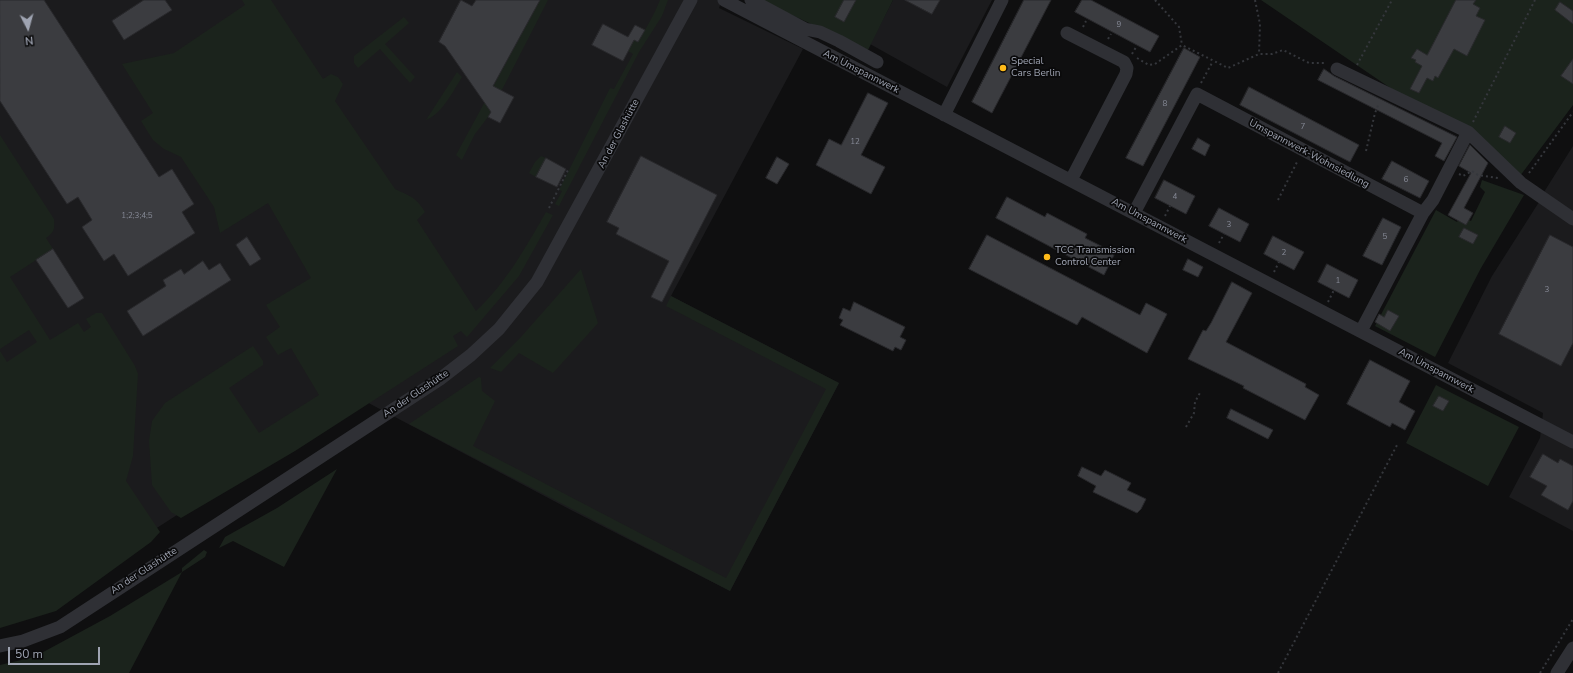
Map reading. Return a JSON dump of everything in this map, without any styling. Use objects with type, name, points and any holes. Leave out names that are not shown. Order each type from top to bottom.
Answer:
[{"type":"street","name":"An der Glashütte","points":[[0,646],[23,640],[60,627],[440,379],[471,355],[498,329],[537,282],[691,0]]},
{"type":"street","name":"Am Umspannwerk","points":[[724,0],[1573,442]]},
{"type":"street","points":[[751,0],[805,29],[820,32],[877,62]]},
{"type":"street","points":[[944,115],[1002,0]]},
{"type":"street","points":[[1067,32],[1124,62],[1127,68],[1126,74],[1071,180]]},
{"type":"street","points":[[1337,69],[1468,132],[1519,181],[1573,219]]},
{"type":"street","points":[[1134,213],[1197,94]]},
{"type":"street","name":"Umspannwerk-Wohnsiedlung","points":[[1197,94],[1423,213]]},
{"type":"street","points":[[1361,331],[1423,213],[1433,200],[1468,132]]},
{"type":"street","points":[[1557,673],[1573,648]]},
{"type":"path","points":[[1154,0],[1179,27],[1182,45]]},
{"type":"path","points":[[1255,0],[1260,24],[1259,54]]},
{"type":"path","points":[[1352,75],[1392,0]]},
{"type":"path","points":[[1468,132],[1535,0]]},
{"type":"path","points":[[1082,29],[1086,21]]},
{"type":"path","points":[[1107,42],[1111,34]]},
{"type":"path","points":[[1125,52],[1149,65],[1155,64],[1182,45]]},
{"type":"path","points":[[1182,45],[1228,68],[1259,54],[1272,54],[1286,50],[1309,63],[1328,63],[1337,69]]},
{"type":"path","points":[[1132,55],[1136,47]]},
{"type":"path","points":[[1197,94],[1198,88],[1213,61]]},
{"type":"path","points":[[1366,152],[1375,113],[1385,91]]},
{"type":"path","points":[[1449,170],[1463,176],[1472,171],[1490,177],[1519,181],[1573,112]]},
{"type":"path","points":[[1278,200],[1303,150]]},
{"type":"path","points":[[549,208],[569,168]]},
{"type":"path","points":[[1162,220],[1170,206]]},
{"type":"path","points":[[1216,248],[1224,234]]},
{"type":"path","points":[[1272,277],[1279,262]]},
{"type":"path","points":[[1326,305],[1334,290]]},
{"type":"path","points":[[1186,427],[1194,413],[1195,402],[1201,391]]},
{"type":"path","points":[[1278,673],[1397,445]]},
{"type":"path","points":[[1540,673],[1573,619]]},
{"type":"shaded area","points":[[0,0],[722,0],[719,8],[803,49],[671,296],[839,383],[730,591],[571,510],[359,398],[107,560],[0,389]]},
{"type":"shaded area","points":[[242,0],[271,0],[323,79],[331,74],[338,77],[343,84],[335,101],[395,189],[405,193],[422,207],[425,212],[417,220],[476,311],[506,277],[546,212],[553,215],[519,276],[467,337],[461,331],[453,336],[458,346],[295,451],[181,518],[171,512],[152,485],[149,441],[152,421],[165,403],[253,346],[263,361],[263,365],[229,388],[259,433],[319,395],[291,348],[278,355],[266,337],[280,327],[266,305],[311,278],[268,203],[220,233],[214,207],[181,157],[164,149],[153,140],[141,121],[153,113],[122,64],[174,53],[245,5]]},
{"type":"shaded area","points":[[540,0],[548,0],[488,117],[475,134],[462,160],[456,155]]},
{"type":"shaded area","points":[[660,0],[668,0],[662,16],[639,52],[559,206],[555,204],[562,191],[559,190],[610,88],[614,89],[633,54],[628,51],[634,40],[638,42],[653,16]]},
{"type":"shaded area","points":[[759,0],[893,0],[868,50]]},
{"type":"shaded area","points":[[893,0],[992,0],[947,87],[870,44]]},
{"type":"shaded area","points":[[1261,0],[1573,0],[1573,105],[1520,176]]},
{"type":"shaded area","points":[[404,17],[409,23],[385,44],[415,77],[410,83],[380,49],[358,68],[354,63],[354,56]]},
{"type":"shaded area","points":[[457,72],[462,77],[451,95],[437,113],[426,120]]},
{"type":"shaded area","points":[[0,135],[54,219],[54,228],[51,234],[46,238],[53,249],[10,277],[50,340],[78,323],[84,332],[91,327],[86,319],[96,313],[102,313],[135,366],[138,374],[133,456],[126,481],[160,532],[151,542],[56,611],[0,628],[0,351],[7,362],[37,342],[29,330],[0,349]]},
{"type":"shaded area","points":[[1573,146],[1573,212],[1544,192]]},
{"type":"shaded area","points":[[541,156],[546,158],[536,177],[529,173],[535,162]]},
{"type":"shaded area","points":[[1482,180],[1524,195],[1481,268],[1435,357],[1375,326],[1436,210],[1457,222],[1461,216],[1471,221],[1485,192],[1480,187]]},
{"type":"shaded area","points":[[1539,202],[1573,225],[1573,531],[1509,497],[1540,438],[1543,413],[1448,363],[1492,276]]},
{"type":"shaded area","points":[[581,269],[598,323],[553,373],[519,353],[501,372],[490,368],[521,337]]},
{"type":"shaded area","points":[[671,296],[839,383],[730,591],[409,424],[479,377],[481,378],[482,391],[495,401],[473,446],[726,578],[826,389],[666,306]]},
{"type":"shaded area","points":[[1436,385],[1519,427],[1488,486],[1406,443]]},
{"type":"shaded area","points":[[337,469],[284,567],[233,541],[219,548],[225,537],[277,508]]},
{"type":"shaded area","points":[[204,550],[207,552],[205,557],[182,572],[182,568]]},
{"type":"shaded area","points":[[182,572],[129,673],[0,673],[0,665],[34,657],[110,616]]},
{"type":"building","points":[[0,0],[44,0],[159,177],[172,169],[194,204],[182,212],[195,233],[128,276],[114,254],[104,261],[82,227],[92,220],[78,197],[67,204],[0,101]]},
{"type":"building","points":[[144,0],[165,0],[172,10],[124,40],[112,21]]},
{"type":"building","points":[[461,0],[472,6],[476,0],[540,0],[493,86],[514,97],[500,123],[488,117],[491,112],[445,46],[439,42]]},
{"type":"building","points":[[844,0],[856,0],[844,22],[835,17]]},
{"type":"building","points":[[905,0],[940,0],[932,14]]},
{"type":"building","name":"Special Cars Berlin","points":[[1024,0],[1051,0],[992,113],[972,102]]},
{"type":"building","points":[[1082,0],[1091,0],[1159,36],[1150,52],[1075,12]]},
{"type":"building","points":[[1456,0],[1476,0],[1473,4],[1480,8],[1476,16],[1485,20],[1467,56],[1454,49],[1438,78],[1435,76],[1433,81],[1427,78],[1419,93],[1410,89],[1422,66],[1415,62],[1416,60],[1411,58],[1417,49],[1427,55]]},
{"type":"building","points":[[1560,2],[1573,11],[1573,24],[1555,10]]},
{"type":"building","points":[[603,24],[628,37],[635,25],[645,30],[638,42],[634,40],[623,61],[592,45]]},
{"type":"building","points":[[1184,48],[1200,57],[1143,166],[1126,158]]},
{"type":"building","points":[[1573,59],[1573,84],[1561,76]]},
{"type":"building","points":[[1324,69],[1334,76],[1457,137],[1444,161],[1435,156],[1442,143],[1318,80]]},
{"type":"building","points":[[1249,87],[1359,145],[1350,162],[1240,105]]},
{"type":"building","points":[[868,93],[888,103],[861,155],[885,167],[871,194],[816,165],[829,139],[841,145]]},
{"type":"building","points":[[1505,126],[1516,133],[1510,143],[1499,137]]},
{"type":"building","points":[[1198,138],[1210,145],[1205,156],[1192,149]]},
{"type":"building","points":[[1470,145],[1488,163],[1464,208],[1473,213],[1466,225],[1448,215],[1471,173],[1459,166]]},
{"type":"building","points":[[641,156],[717,195],[662,302],[651,297],[669,261],[616,234],[619,228],[607,222]]},
{"type":"building","points":[[777,157],[789,164],[777,184],[766,178]]},
{"type":"building","points":[[546,158],[566,169],[557,187],[536,177]]},
{"type":"building","points":[[1392,161],[1429,181],[1420,198],[1382,179]]},
{"type":"building","points":[[1164,180],[1195,196],[1186,214],[1155,198]]},
{"type":"building","points":[[1007,197],[1045,217],[1047,213],[1087,234],[1085,238],[1115,253],[1104,275],[996,218]]},
{"type":"building","points":[[1219,208],[1249,224],[1240,242],[1209,226]]},
{"type":"building","points":[[1383,218],[1401,227],[1382,265],[1363,256]]},
{"type":"building","points":[[1464,228],[1478,235],[1473,244],[1459,237]]},
{"type":"building","points":[[987,235],[1140,315],[1146,303],[1167,314],[1147,353],[1082,317],[1077,325],[969,269]]},
{"type":"building","points":[[1550,235],[1573,247],[1573,343],[1561,366],[1499,334]]},
{"type":"building","points":[[1273,236],[1304,252],[1294,270],[1264,254]]},
{"type":"building","points":[[247,237],[261,259],[250,266],[236,245]]},
{"type":"building","points":[[53,249],[84,298],[68,308],[36,260]]},
{"type":"building","points":[[1188,259],[1203,267],[1198,277],[1183,270]]},
{"type":"building","points":[[203,261],[209,270],[220,263],[231,280],[143,336],[127,311],[166,286],[163,280],[181,269],[184,274]]},
{"type":"building","points":[[1327,264],[1358,280],[1349,298],[1318,282]]},
{"type":"building","points":[[1232,282],[1252,293],[1226,342],[1306,384],[1305,387],[1319,395],[1305,420],[1243,388],[1244,386],[1188,359],[1203,330],[1206,331],[1211,323]]},
{"type":"building","points":[[854,302],[905,327],[900,337],[906,340],[901,350],[895,347],[893,351],[840,325],[843,320],[839,318],[843,308],[850,311]]},
{"type":"building","points":[[1388,310],[1399,316],[1390,331],[1375,322],[1379,314],[1384,317]]},
{"type":"building","points":[[1370,360],[1410,381],[1399,402],[1415,411],[1405,430],[1392,423],[1390,427],[1347,404]]},
{"type":"building","points":[[1439,396],[1449,401],[1443,411],[1433,406]]},
{"type":"building","points":[[1231,409],[1273,430],[1268,439],[1227,418]]},
{"type":"building","points":[[1543,454],[1558,463],[1560,459],[1573,466],[1573,501],[1568,510],[1541,495],[1547,486],[1530,477]]},
{"type":"building","points":[[1082,467],[1101,476],[1105,470],[1131,483],[1127,490],[1146,499],[1141,509],[1137,513],[1093,492],[1096,486],[1078,476]]},
{"type":"place","name":"Special Cars Berlin","points":[[1003,68]]},
{"type":"place","name":"TCC Transmission Control Center","points":[[1047,257]]}]
